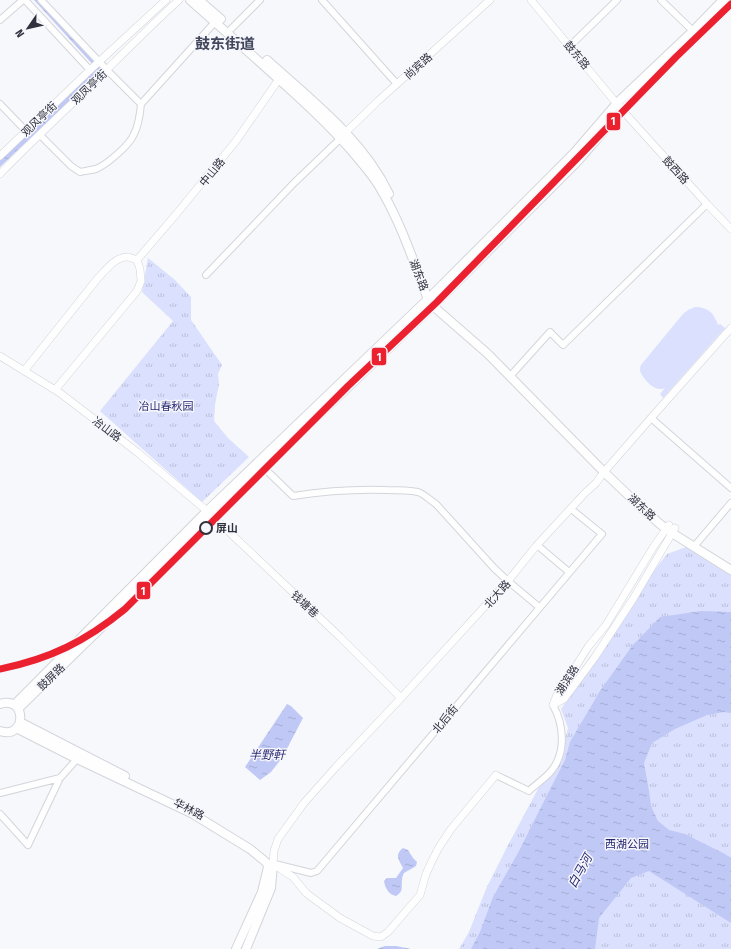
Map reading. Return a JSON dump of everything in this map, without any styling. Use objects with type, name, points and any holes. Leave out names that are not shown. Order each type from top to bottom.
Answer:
[{"type":"main road","name":"湖东路","points":[[190,0],[317,114],[343,135],[368,159],[388,191],[412,244],[432,300],[606,470],[670,528]]},
{"type":"main road","name":"湖东路","points":[[199,0],[318,106],[343,135]]},
{"type":"main road","name":"鼓屏路","points":[[16,707],[106,624],[210,513],[578,161],[620,106],[723,0]]},
{"type":"main road","name":"鼓屏路","points":[[620,106],[731,2]]},
{"type":"main road","name":"湖东路","points":[[432,300],[491,351],[606,470]]},
{"type":"main road","name":"鼓屏路","points":[[210,513],[264,468],[432,300]]},
{"type":"main road","points":[[670,528],[731,565]]},
{"type":"main road","points":[[670,528],[731,570]]},
{"type":"main road","points":[[0,704],[9,703],[16,707],[20,714],[18,725],[10,732],[0,731]]},
{"type":"main road","name":"华林路","points":[[18,725],[211,821],[243,841],[271,865]]},
{"type":"main road","name":"华林路","points":[[18,725],[77,759],[193,814],[250,849],[271,865]]},
{"type":"main road","points":[[236,949],[262,892],[271,865]]},
{"type":"main road","points":[[246,949],[271,888],[271,865]]},
{"type":"street","points":[[0,20],[24,0],[90,70]]},
{"type":"street","points":[[41,0],[141,104]]},
{"type":"street","name":"观风亭街","points":[[0,156],[166,0]]},
{"type":"street","name":"观凤亭街","points":[[0,174],[154,22],[179,0]]},
{"type":"street","points":[[231,29],[260,0]]},
{"type":"street","points":[[322,0],[397,84]]},
{"type":"street","name":"尚宾路","points":[[343,135],[490,0]]},
{"type":"street","name":"鼓东路","points":[[531,0],[620,106]]},
{"type":"street","points":[[570,46],[617,0]]},
{"type":"street","points":[[661,0],[694,31]]},
{"type":"street","points":[[40,135],[71,166],[80,172],[97,168],[112,159],[126,146],[134,135],[141,104],[215,22]]},
{"type":"street","name":"中山路","points":[[137,260],[236,141],[279,79]]},
{"type":"street","points":[[0,104],[26,131]]},
{"type":"street","name":"鼓西路","points":[[620,106],[707,204],[730,224]]},
{"type":"street","points":[[206,275],[294,183],[343,135]]},
{"type":"street","points":[[513,373],[550,332],[563,346],[707,204]]},
{"type":"street","points":[[24,371],[98,278],[110,266],[119,259],[128,257],[137,260],[140,269],[141,281],[137,291],[55,390]]},
{"type":"street","name":"北大路","points":[[271,865],[278,839],[304,803],[508,581],[537,545],[596,483],[651,418],[731,328]]},
{"type":"street","name":"冶山路","points":[[0,356],[55,390],[137,452],[210,513]]},
{"type":"street","points":[[651,418],[731,488]]},
{"type":"street","points":[[264,468],[293,496],[352,490],[394,490],[418,492],[426,496],[436,504],[494,568],[539,607]]},
{"type":"street","points":[[697,543],[731,503]]},
{"type":"street","name":"北后街","points":[[271,865],[311,873],[318,871],[602,534],[571,509]]},
{"type":"street","name":"钱塘巷","points":[[210,513],[340,637],[401,698]]},
{"type":"street","name":"湖滨路","points":[[553,705],[558,692],[588,647],[606,625],[654,546],[670,528]]},
{"type":"street","name":"湖滨路","points":[[553,705],[564,699],[596,657],[633,599],[670,528]]},
{"type":"street","points":[[537,545],[569,572]]},
{"type":"street","points":[[271,865],[292,877],[306,893],[340,918],[373,936],[381,937],[388,932],[420,895],[426,874],[438,849],[451,829],[496,775],[529,791],[551,772],[560,755],[562,737],[558,715],[553,705]]},
{"type":"street","points":[[0,814],[28,845],[60,778],[77,759]]},
{"type":"street","points":[[0,793],[60,778]]},
{"type":"green space","name":"冶山春秋园","points":[[148,258],[175,280],[191,297],[191,320],[222,365],[218,374],[219,384],[214,421],[228,438],[249,457],[202,502],[100,411],[173,321],[142,292]]},
{"type":"green space","points":[[695,307],[704,308],[710,312],[715,317],[718,325],[720,324],[725,328],[663,398],[660,394],[665,388],[659,389],[650,385],[641,374],[641,366],[683,314]]},
{"type":"green space","name":"西湖公园","points":[[686,547],[731,574],[731,949],[459,949],[469,932],[486,889],[539,787],[560,760],[568,728],[561,709],[653,572],[667,554]]},
{"type":"water","points":[[34,0],[40,0],[103,69],[0,167],[0,159],[96,68]]},
{"type":"water","name":"西湖公园","points":[[701,611],[731,612],[731,713],[724,712],[707,715],[675,729],[652,743],[644,763],[651,806],[658,821],[669,830],[685,834],[731,858],[731,923],[649,871],[631,878],[599,918],[595,949],[471,949],[480,932],[493,897],[518,853],[565,760],[570,742],[600,691],[632,646],[660,617]]},
{"type":"water","name":"半野軒","points":[[287,704],[303,718],[282,758],[271,772],[260,780],[245,767]]},
{"type":"water","points":[[403,848],[408,850],[417,862],[416,866],[404,873],[402,878],[402,889],[396,896],[388,891],[384,881],[387,878],[396,878],[403,868],[398,855]]},
{"type":"water","points":[[385,946],[396,946],[411,949],[377,949]]},
{"type":"transit line","name":"1","points":[[0,669],[35,660],[67,647],[96,630],[125,609],[348,386],[437,302],[676,57],[731,4]]},
{"type":"place","name":"屏山","points":[[206,528]]},
{"type":"district","name":"鼓东街道","points":[[225,44]]},
{"type":"water label","name":"白马河","points":[[580,871]]}]
